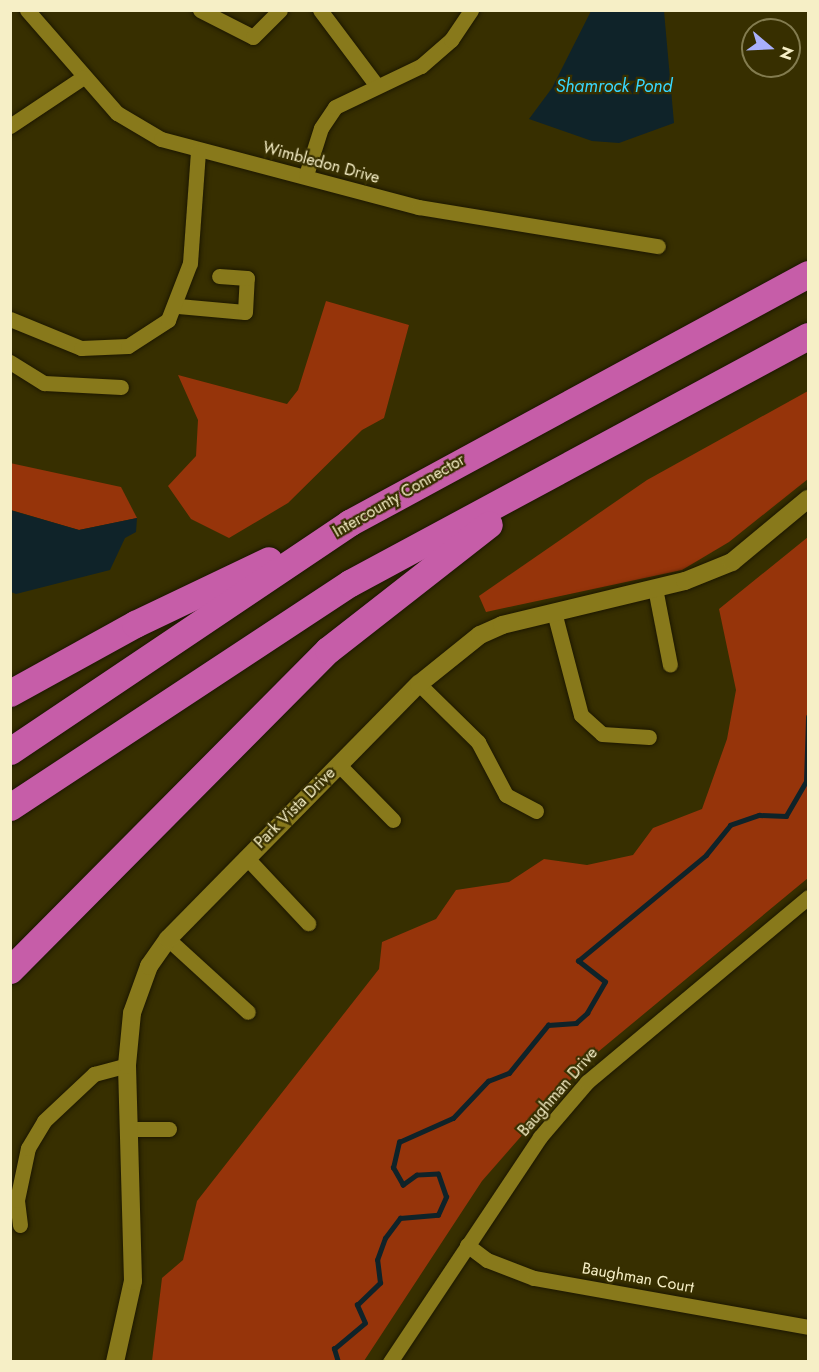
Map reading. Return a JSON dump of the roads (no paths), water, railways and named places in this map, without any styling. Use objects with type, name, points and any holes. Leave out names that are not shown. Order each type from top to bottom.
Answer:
[{"type":"highway","name":"Intercounty Connector","points":[[10,751],[349,523],[808,274]]},
{"type":"highway","points":[[10,807],[350,583],[542,483],[808,336]]},
{"type":"highway","points":[[10,970],[328,650],[542,483]]},
{"type":"highway","points":[[10,693],[135,624],[349,523]]},
{"type":"street","name":"Wimbledon Drive","points":[[27,10],[82,78],[131,123],[198,152],[306,175],[418,207],[658,246]]},
{"type":"street","points":[[200,10],[253,37],[280,10]]},
{"type":"street","points":[[320,10],[377,86]]},
{"type":"street","points":[[306,175],[321,128],[335,107],[421,66],[451,40],[471,10]]},
{"type":"street","points":[[10,126],[82,78]]},
{"type":"street","points":[[10,319],[81,348],[111,348],[144,339],[177,306],[190,263],[198,152]]},
{"type":"street","points":[[177,306],[245,312],[247,278],[219,276]]},
{"type":"street","points":[[10,362],[44,384],[122,387]]},
{"type":"street","name":"Park Vista Drive","points":[[115,1362],[133,1281],[127,1065],[132,1013],[149,966],[168,939],[246,857],[419,684],[480,635],[554,612],[655,588],[732,562],[808,499]]},
{"type":"street","points":[[655,588],[670,665]]},
{"type":"street","points":[[554,612],[581,715],[602,734],[649,737]]},
{"type":"street","points":[[419,684],[478,742],[506,795],[536,812]]},
{"type":"street","points":[[339,765],[393,820]]},
{"type":"street","points":[[246,857],[308,923]]},
{"type":"street","name":"Baughman Drive","points":[[390,1362],[540,1137],[587,1082],[808,897]]},
{"type":"street","points":[[168,939],[248,1012]]},
{"type":"street","points":[[20,1225],[17,1200],[28,1148],[44,1121],[94,1074],[127,1065]]},
{"type":"street","points":[[129,1129],[169,1129]]},
{"type":"street","name":"Baughman Court","points":[[467,1245],[487,1260],[534,1278],[808,1328]]},
{"type":"water","name":"Shamrock Pond","points":[[591,11],[664,11],[674,123],[619,143],[592,141],[529,119],[552,88]]},
{"type":"water","points":[[10,510],[79,530],[137,518],[136,532],[125,538],[110,570],[16,594],[11,592]]},
{"type":"waterway","points":[[338,1362],[334,1349],[365,1323],[357,1305],[380,1283],[377,1260],[385,1238],[400,1218],[438,1215],[446,1197],[438,1174],[417,1175],[403,1185],[393,1168],[399,1142],[453,1118],[488,1081],[509,1073],[548,1025],[576,1023],[587,1013],[605,982],[578,961],[706,855],[730,825],[759,815],[786,816],[806,782],[808,717]]}]
